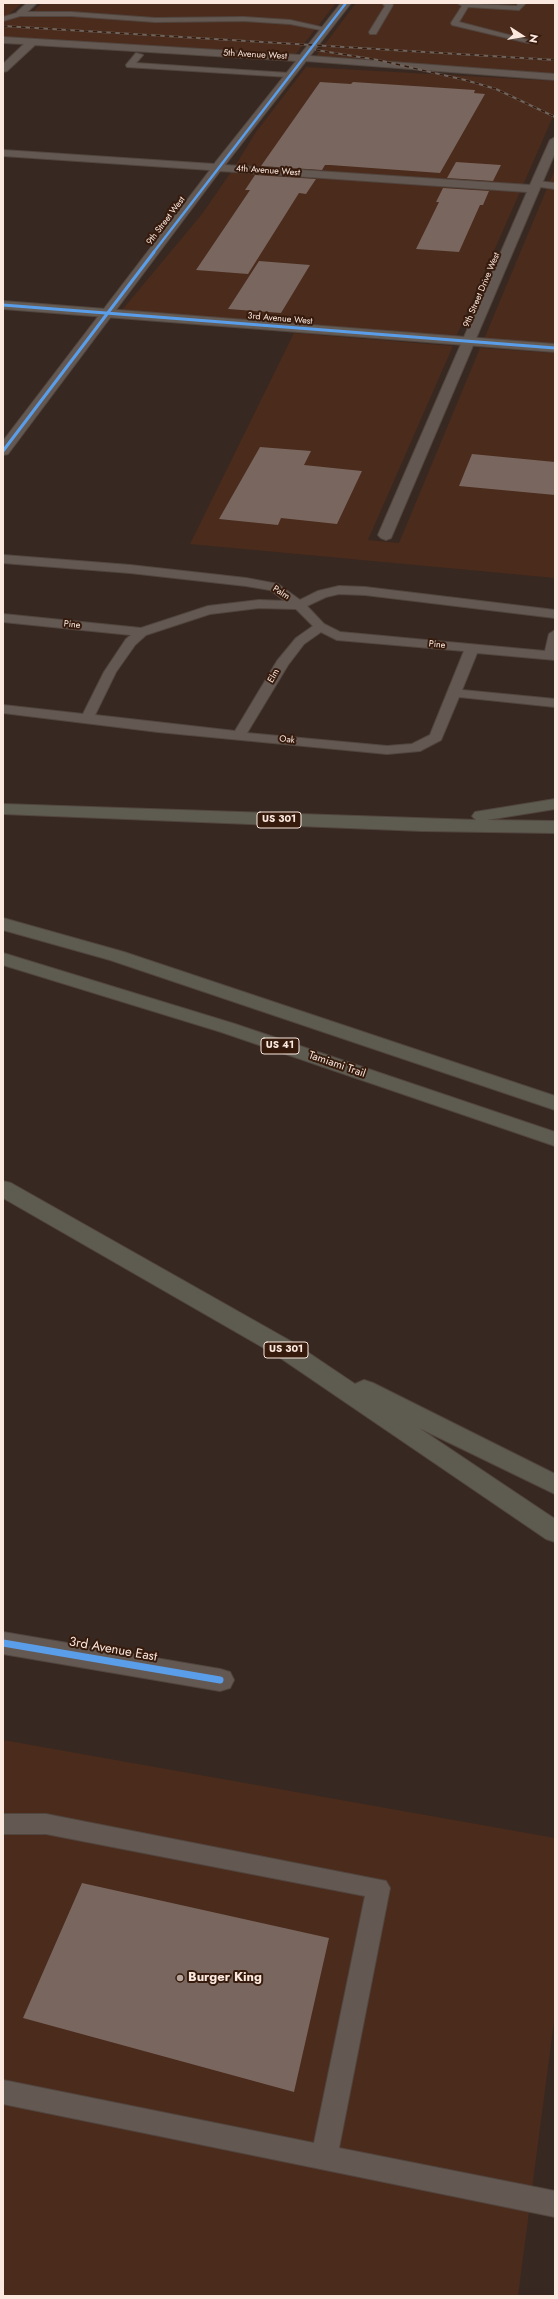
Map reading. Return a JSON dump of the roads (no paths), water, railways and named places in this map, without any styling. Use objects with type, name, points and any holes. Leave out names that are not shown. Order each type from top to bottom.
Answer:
[{"type":"highway","points":[[422,825],[555,804]]},
{"type":"highway","name":"US 301","points":[[3,809],[422,825],[555,828]]},
{"type":"highway","points":[[3,924],[117,956],[243,997],[555,1103]]},
{"type":"highway","name":"Tamiami Trail","points":[[3,959],[228,1028],[555,1139]]},
{"type":"highway","name":"US 301","points":[[3,1188],[285,1349],[555,1532]]},
{"type":"highway","points":[[285,1349],[555,1485]]},
{"type":"street","points":[[20,14],[32,3]]},
{"type":"street","name":"9th Street West","points":[[3,451],[217,168],[346,3]]},
{"type":"street","name":"5th Avenue West","points":[[3,40],[29,46],[139,55],[301,61]]},
{"type":"street","points":[[3,69],[29,46]]},
{"type":"street","name":"5th Avenue West","points":[[3,47],[29,46],[301,61],[555,78]]},
{"type":"street","name":"9th Street Drive West","points":[[386,535],[555,140]]},
{"type":"street","name":"4th Avenue West","points":[[3,153],[217,168],[535,187]]},
{"type":"street","name":"3rd Avenue West","points":[[3,305],[555,348]]},
{"type":"street","name":"3rd Avenue East","points":[[3,1643],[220,1680]]},
{"type":"lane","points":[[373,32],[389,6],[386,3]]},
{"type":"lane","points":[[522,3],[519,8],[463,4],[455,23],[528,41]]},
{"type":"lane","points":[[3,19],[20,14],[71,14],[155,20],[244,20],[290,22],[326,29]]},
{"type":"lane","points":[[139,55],[130,65],[290,75]]},
{"type":"lane","points":[[535,187],[555,186]]},
{"type":"lane","name":"Palm","points":[[3,559],[130,569],[274,586],[299,605],[322,594],[339,590],[555,614]]},
{"type":"lane","points":[[88,718],[114,666],[130,642],[142,632],[208,610],[259,604],[299,605]]},
{"type":"lane","name":"Pine","points":[[299,605],[320,627],[337,636],[552,656]]},
{"type":"lane","name":"Pine","points":[[3,618],[142,632]]},
{"type":"lane","name":"Elm","points":[[239,735],[282,664],[300,641],[320,627]]},
{"type":"lane","points":[[552,656],[555,634]]},
{"type":"lane","name":"Oak","points":[[3,709],[88,718],[158,728],[387,750],[415,748],[436,737],[472,648]]},
{"type":"lane","points":[[455,693],[555,703]]},
{"type":"lane","points":[[3,1824],[46,1824],[378,1888],[324,2158]]},
{"type":"lane","points":[[3,2092],[555,2204]]},
{"type":"railway","points":[[3,26],[555,60]]},
{"type":"railway","points":[[316,50],[378,60],[465,80],[496,89],[555,117]]},
{"type":"place","name":"Burger King","points":[[180,1978]]}]
